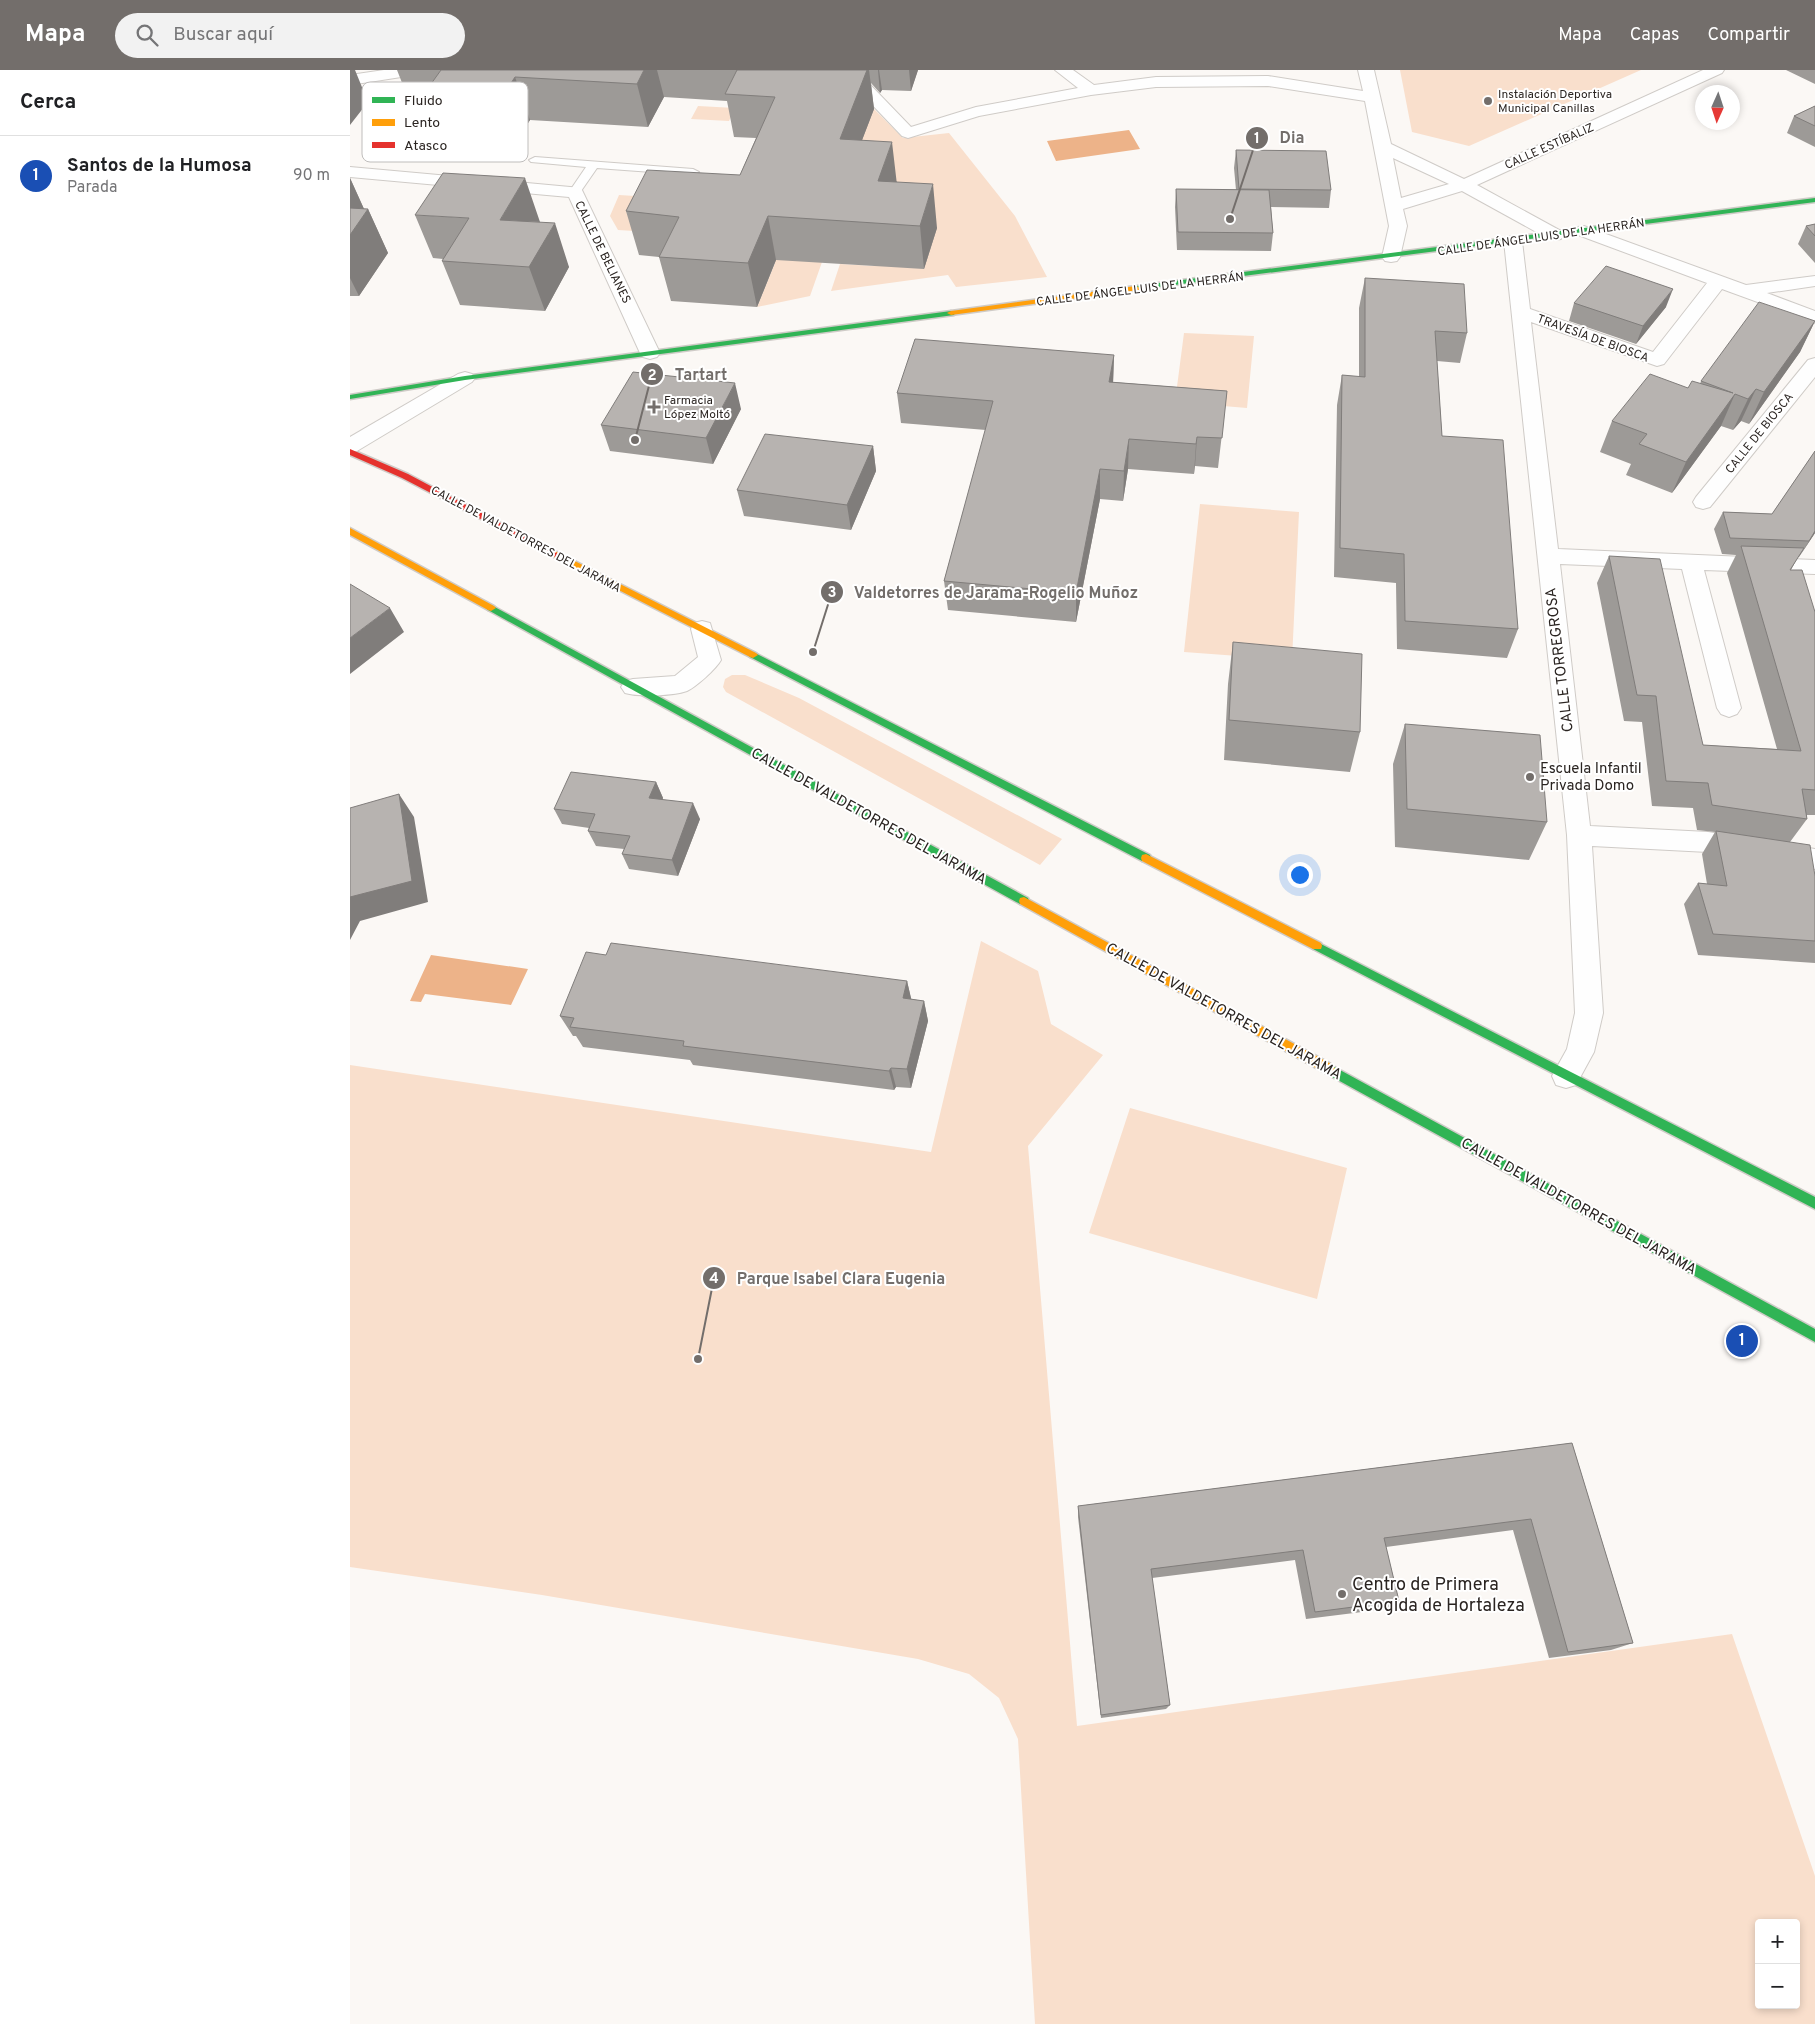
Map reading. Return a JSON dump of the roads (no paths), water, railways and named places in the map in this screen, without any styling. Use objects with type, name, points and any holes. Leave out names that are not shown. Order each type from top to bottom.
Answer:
[{"type":"street","points":[[350,80],[414,70]]},
{"type":"street","points":[[847,70],[908,133],[976,112],[1091,90],[1156,82],[1268,81],[1371,97]]},
{"type":"street","points":[[1062,70],[1091,90]]},
{"type":"street","points":[[1251,70],[1268,81]]},
{"type":"street","points":[[1366,70],[1384,147],[1398,226],[1391,257]]},
{"type":"street","name":"CALLE ESTÍBALIZ","points":[[1394,206],[1464,185],[1716,70]]},
{"type":"street","points":[[1384,147],[1464,185],[1555,235]]},
{"type":"street","name":"CALLE DE BELIANES","points":[[350,172],[575,192],[650,353]]},
{"type":"street","name":"CALLE DE ÁNGEL LUIS DE LA HERRÁN","points":[[350,397],[465,378],[650,353],[1815,200]]},
{"type":"street","points":[[1584,231],[1815,317]]},
{"type":"street","name":"CALLE TORREGROSA","points":[[1513,241],[1579,835],[1588,1013],[1580,1052],[1566,1076]]},
{"type":"street","name":"TRAVESÍA DE BIOSCA","points":[[1520,312],[1657,360],[1718,281]]},
{"type":"street","points":[[1745,291],[1815,281]]},
{"type":"street","name":"CALLE DE BIOSCA","points":[[1703,502],[1815,364]]},
{"type":"street","name":"CALLE DE ÁNGEL LUIS DE LA HERRÁN","points":[[350,446],[465,378]]},
{"type":"street","name":"CALLE DE VALDETORRES DEL JARAMA","points":[[350,452],[405,476],[675,617],[702,629],[1815,1203]]},
{"type":"street","name":"CALLE DE VALDETORRES DEL JARAMA","points":[[350,531],[1815,1336]]},
{"type":"street","points":[[1547,556],[1815,567]]},
{"type":"street","points":[[1691,562],[1729,708]]},
{"type":"street","points":[[633,687],[681,684],[710,660],[702,629]]},
{"type":"street","points":[[1579,835],[1708,842],[1815,859]]},
{"type":"lane","points":[[535,160],[693,172]]},
{"type":"lane","points":[[575,192],[594,165]]},
{"type":"place","name":"Instalación Deportiva Municipal Canillas","points":[[1488,101]]},
{"type":"place","name":"Dia","points":[[1230,219]]},
{"type":"place","name":"Farmacia López Moltó","points":[[654,407]]},
{"type":"place","name":"Tartart","points":[[635,440]]},
{"type":"place","name":"Valdetorres de Jarama-Rogelio Muñoz","points":[[813,652]]},
{"type":"place","name":"Escuela Infantil Privada Domo","points":[[1530,777]]},
{"type":"place","name":"Santos de la Humosa","points":[[1742,1341]]},
{"type":"place","name":"Parque Isabel Clara Eugenia","points":[[698,1359]]},
{"type":"place","name":"Centro de Primera Acogida de Hortaleza","points":[[1342,1594]]}]
